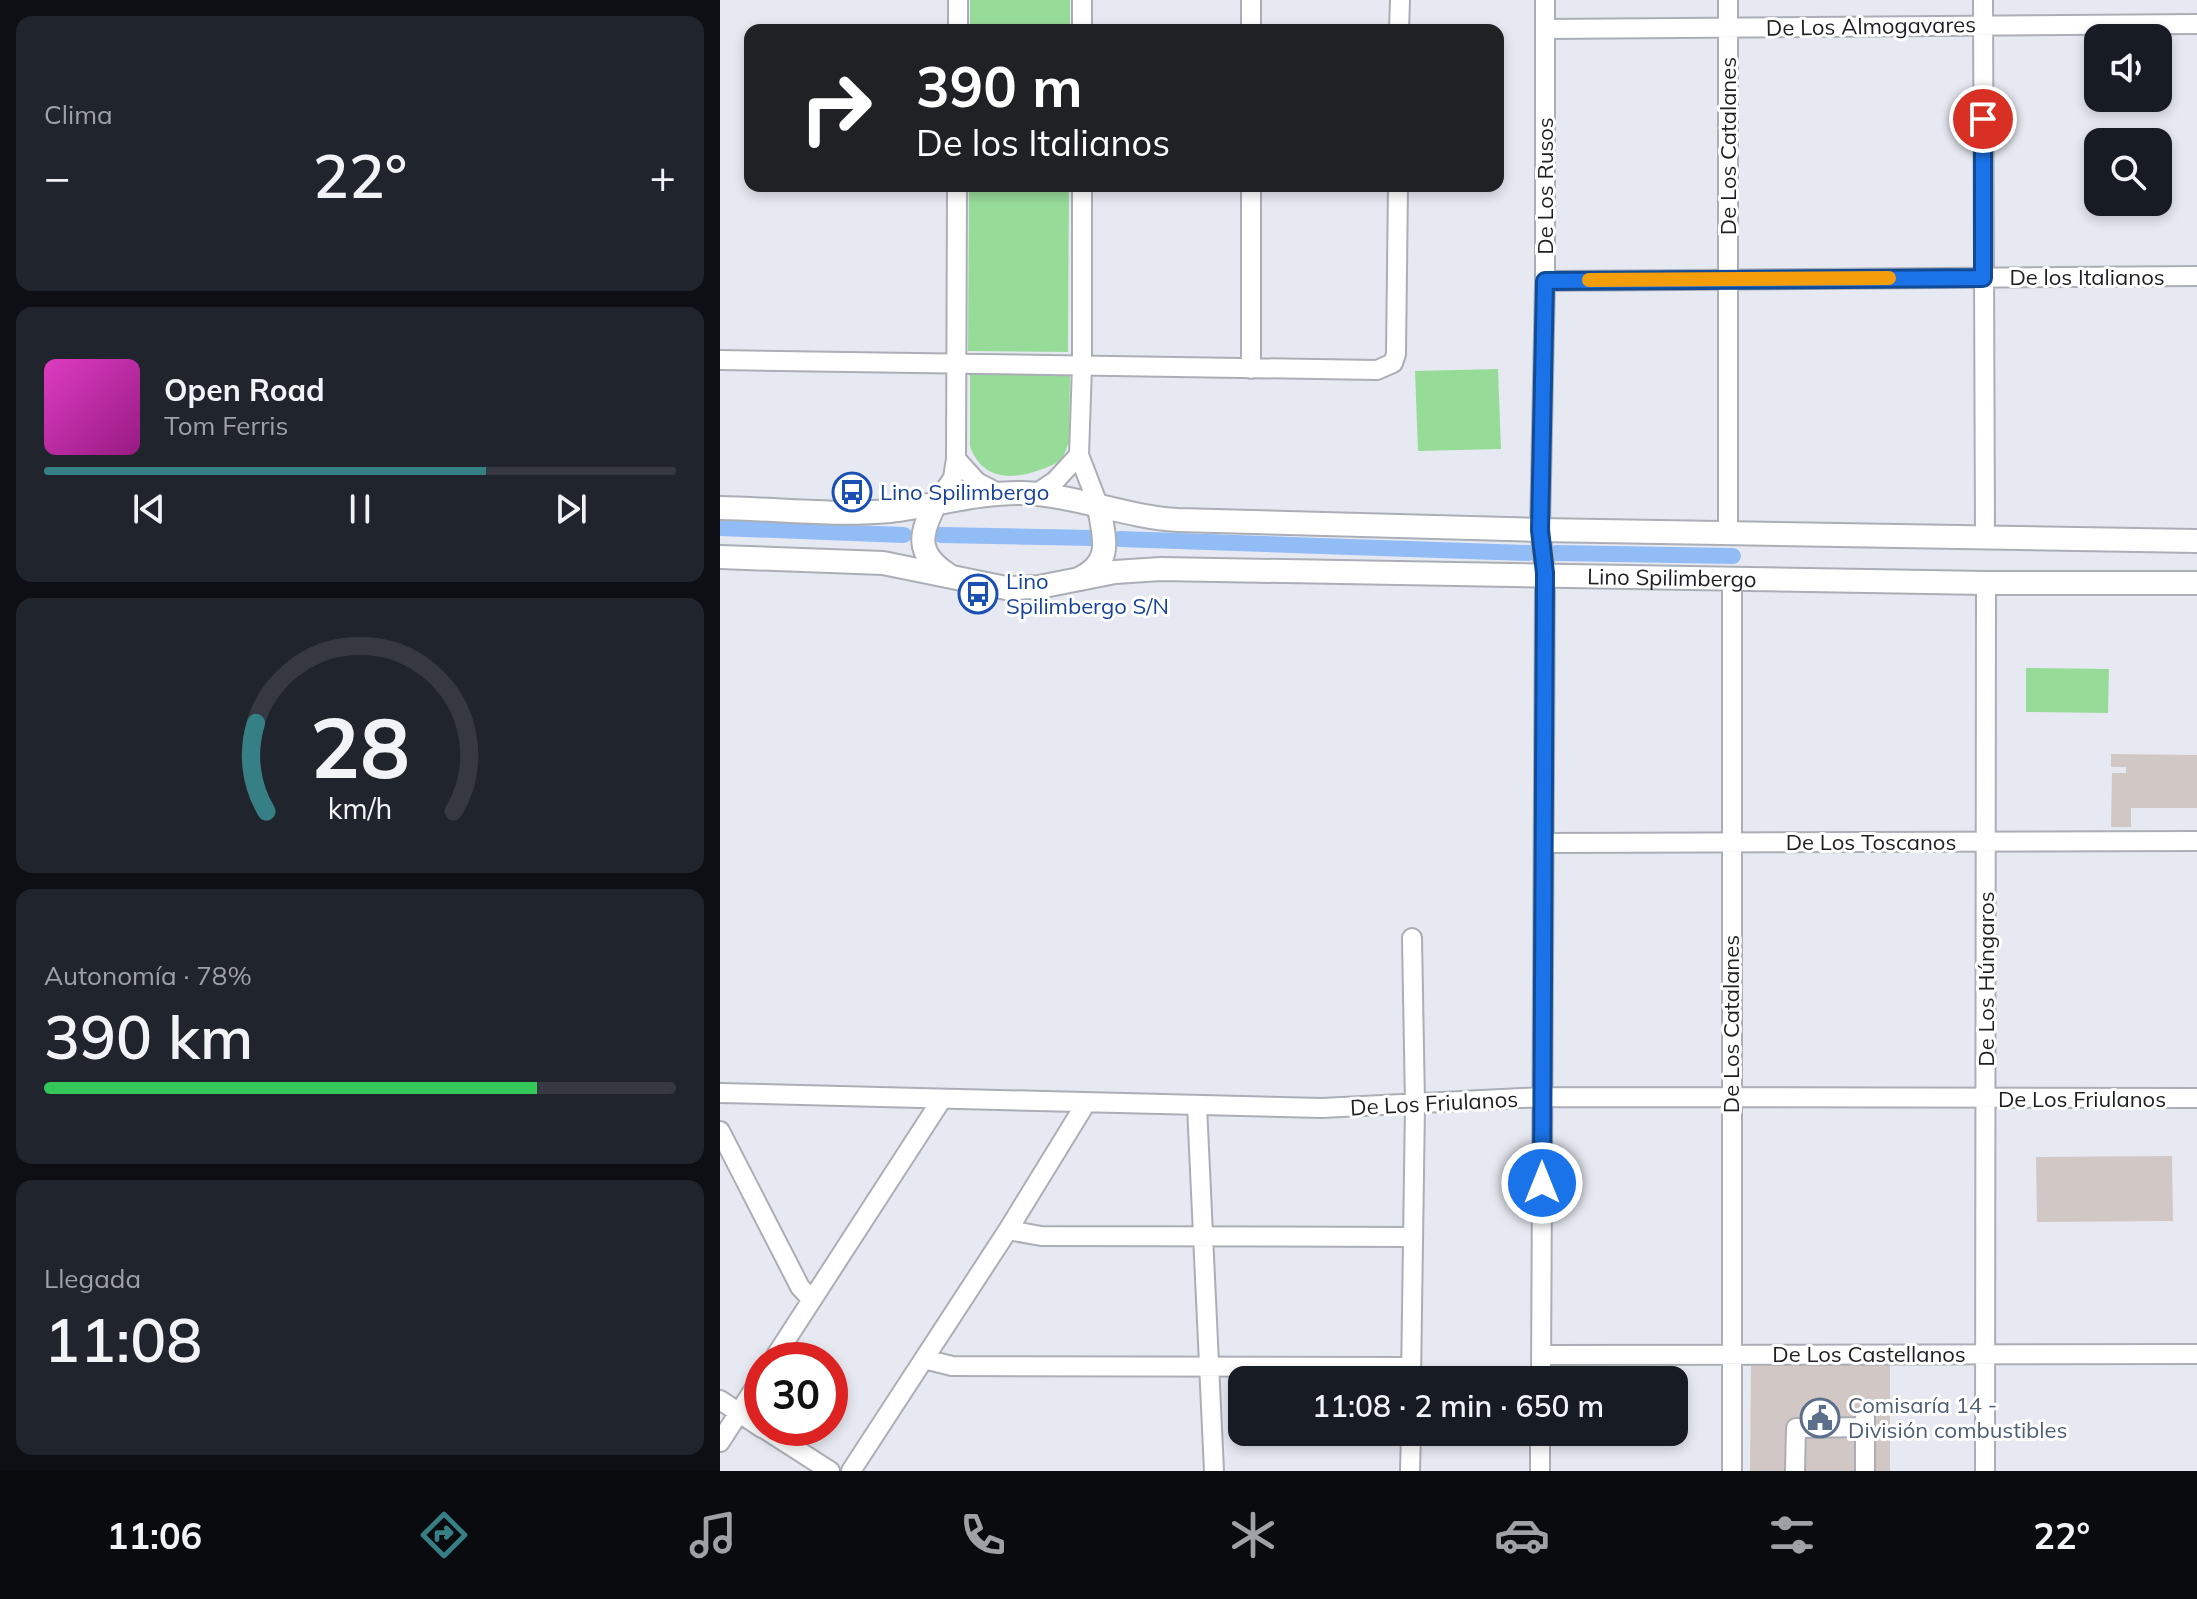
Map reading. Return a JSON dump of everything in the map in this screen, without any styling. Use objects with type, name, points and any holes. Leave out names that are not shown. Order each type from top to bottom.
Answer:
[{"type":"main road","name":"Lino Spilimbergo","points":[[720,508],[873,512],[998,493],[1037,493],[1145,517],[1178,520],[1540,530],[2197,541]]},
{"type":"main road","points":[[935,504],[923,531],[923,547],[932,562],[948,575]]},
{"type":"main road","points":[[1078,579],[1095,569],[1104,551],[1105,535],[1099,507]]},
{"type":"main road","points":[[2137,542],[2130,546],[2124,562],[2130,578],[2137,582]]},
{"type":"main road","name":"Lino Spilimbergo","points":[[720,557],[868,561],[1006,588],[1039,587],[1115,572],[1161,569],[1545,573],[1986,583],[2197,583]]},
{"type":"street","points":[[958,0],[958,24]]},
{"type":"street","points":[[1082,0],[1082,24]]},
{"type":"street","points":[[1251,0],[1251,24]]},
{"type":"street","points":[[1399,24],[1400,0]]},
{"type":"street","name":"De Los Rusos","points":[[1541,1366],[1545,573],[1540,530],[1545,281],[1545,0]]},
{"type":"street","name":"De Los Catalanes","points":[[1728,0],[1728,532]]},
{"type":"street","points":[[1983,0],[1985,538]]},
{"type":"street","name":"De Los Almogavares","points":[[1545,29],[2197,24]]},
{"type":"street","points":[[935,504],[953,478],[956,459],[957,192]]},
{"type":"street","points":[[1082,192],[1079,455],[1099,507]]},
{"type":"street","points":[[1251,192],[1251,369]]},
{"type":"street","points":[[720,360],[1377,370],[1393,363],[1396,354],[1398,192]]},
{"type":"street","name":"De los Italianos","points":[[1545,281],[2197,276]]},
{"type":"street","points":[[1037,493],[1055,481],[1079,455]]},
{"type":"street","points":[[956,459],[977,482],[998,493]]},
{"type":"street","name":"De Los Catalanes","points":[[1732,578],[1732,1471]]},
{"type":"street","name":"De Los Húngaros","points":[[1985,1471],[1986,583]]},
{"type":"street","name":"De Los Toscanos","points":[[1544,843],[2197,841]]},
{"type":"street","points":[[1411,1366],[1415,1104],[1412,938]]},
{"type":"street","name":"De Los Friulanos","points":[[720,1093],[1351,1108],[1543,1097],[2197,1098]]},
{"type":"street","points":[[785,1342],[942,1099]]},
{"type":"street","points":[[851,1471],[1008,1230],[1086,1103]]},
{"type":"street","points":[[1197,1106],[1214,1471]]},
{"type":"street","points":[[720,1131],[800,1287],[812,1300]]},
{"type":"street","points":[[1008,1230],[1041,1236],[1413,1237]]},
{"type":"street","name":"De Los Castellanos","points":[[1541,1355],[2197,1354]]},
{"type":"street","points":[[924,1359],[952,1366],[1228,1368]]},
{"type":"street","points":[[720,1400],[744,1416]]},
{"type":"street","points":[[720,1442],[744,1405]]},
{"type":"street","points":[[1795,1471],[1796,1428],[1865,1422],[1865,1471]]},
{"type":"street","points":[[790,1446],[830,1471]]},
{"type":"street","points":[[1410,1471],[1411,1446]]},
{"type":"street","points":[[1540,1446],[1540,1471]]},
{"type":"green space","points":[[970,0],[1070,0],[1070,24],[970,24]]},
{"type":"green space","points":[[969,192],[1069,192],[1068,352],[968,351]]},
{"type":"green space","points":[[1498,369],[1501,449],[1418,451],[1415,371]]},
{"type":"green space","points":[[970,373],[1070,375],[1069,442],[1062,460],[1023,475],[1010,476],[986,469],[970,446]]},
{"type":"green space","points":[[2026,668],[2109,669],[2108,713],[2026,712]]},
{"type":"building","points":[[2111,754],[2197,755],[2197,808],[2131,808],[2131,827],[2111,827],[2112,773],[2126,773],[2126,767],[2111,767]]},
{"type":"building","points":[[2172,1156],[2173,1221],[2037,1222],[2036,1157]]},
{"type":"building","name":"Comisaría 14 - División combustibles","points":[[1751,1363],[1890,1365],[1890,1471],[1750,1471]]},
{"type":"waterway","points":[[720,528],[904,535]]},
{"type":"waterway","points":[[941,535],[1093,538]]},
{"type":"waterway","points":[[1120,539],[1529,553]]},
{"type":"waterway","points":[[1556,553],[1733,556]]},
{"type":"slow traffic","points":[[1589,280],[1889,278]]},
{"type":"place","name":"Lino Spilimbergo","points":[[852,492]]},
{"type":"place","name":"Lino Spilimbergo S/N","points":[[978,594]]},
{"type":"place","name":"Comisaría 14 - División combustibles","points":[[1820,1418]]},
{"type":"route","points":[[1542,1183],[1545,573],[1540,530],[1545,281],[1983,278],[1983,119]]}]
